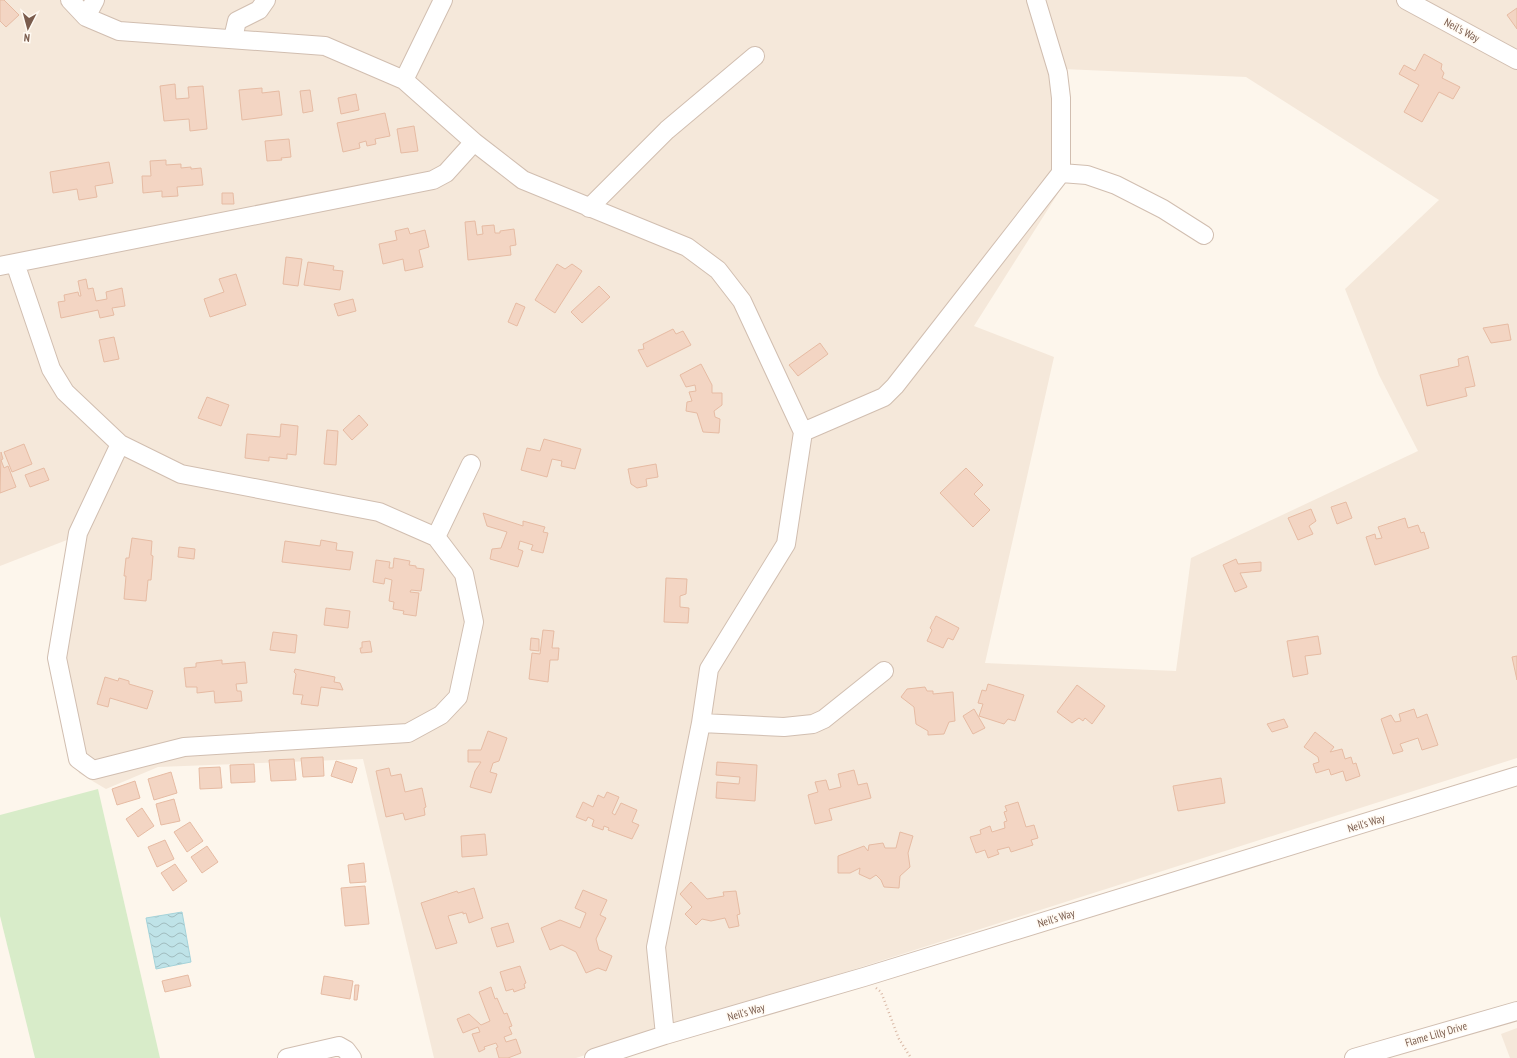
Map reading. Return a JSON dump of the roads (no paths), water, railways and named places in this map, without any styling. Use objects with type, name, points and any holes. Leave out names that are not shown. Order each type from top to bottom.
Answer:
[{"type":"street","points":[[70,0],[86,17],[119,31],[233,38],[325,46],[404,80],[474,142],[523,180],[686,247],[718,270],[742,301],[803,432],[786,544],[709,669],[701,723],[656,947],[665,1035]]},
{"type":"street","points":[[86,17],[95,0]]},
{"type":"street","points":[[233,38],[237,21],[259,10],[266,0]]},
{"type":"street","points":[[404,80],[443,0]]},
{"type":"street","points":[[803,432],[884,397],[895,386],[1061,173],[1062,104],[1058,73],[1036,0]]},
{"type":"street","name":"Neil's Way","points":[[1406,0],[1517,60]]},
{"type":"street","points":[[589,208],[667,130],[755,56]]},
{"type":"street","points":[[120,444],[78,533],[57,658],[78,759],[94,770],[184,747],[408,733],[441,715],[458,697],[474,622],[464,574],[436,537],[379,512],[181,474],[120,444],[65,392],[51,369],[8,265],[433,180],[446,173],[474,142]]},
{"type":"street","points":[[1061,173],[1087,176],[1116,185],[1163,209],[1204,235]]},
{"type":"street","points":[[436,537],[471,464]]},
{"type":"street","points":[[701,723],[784,727],[812,724],[824,719],[884,671]]},
{"type":"street","name":"Neil's Way","points":[[594,1058],[665,1035],[864,977],[1517,776]]},
{"type":"street","name":"Flame Lilly Drive","points":[[1354,1058],[1517,1011]]},
{"type":"street","points":[[287,1058],[339,1046],[346,1050],[352,1058]]},
{"type":"water","points":[[182,912],[191,962],[156,969],[146,918]]}]
